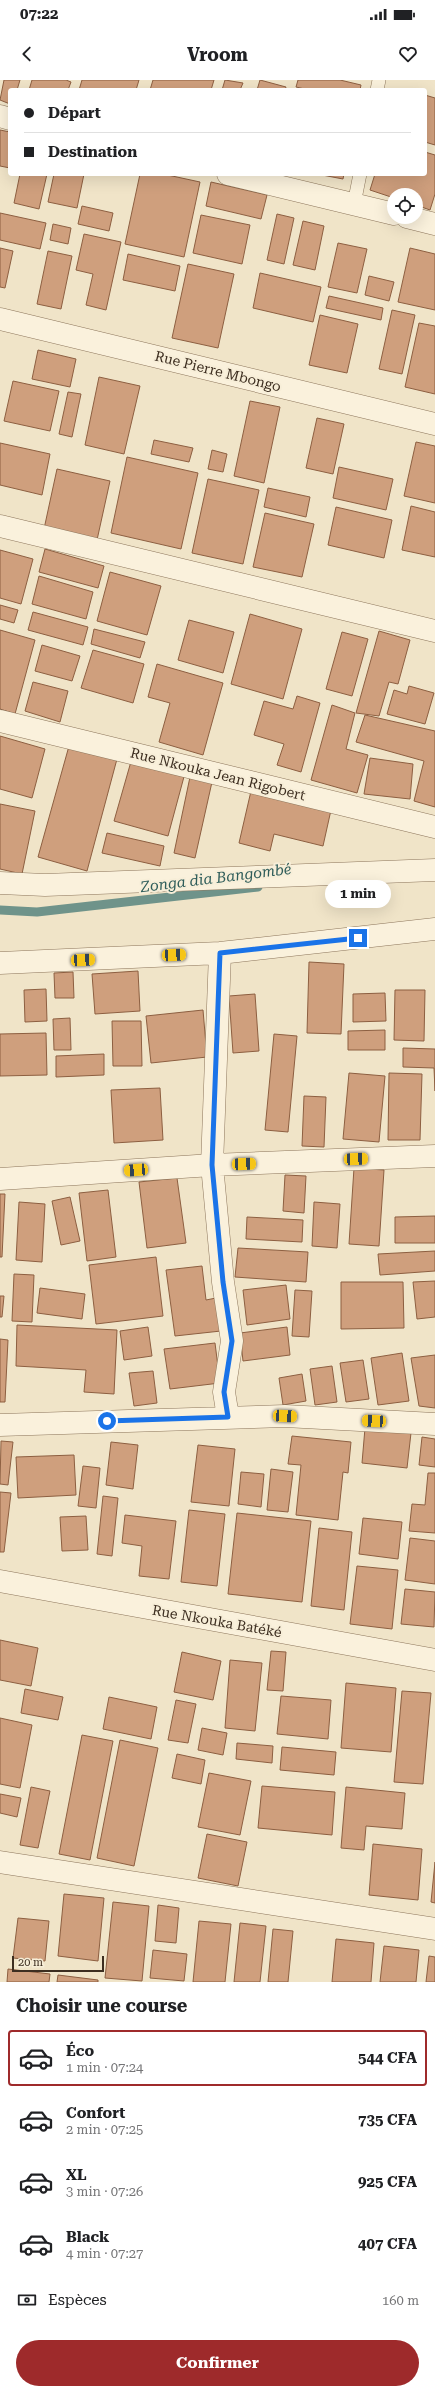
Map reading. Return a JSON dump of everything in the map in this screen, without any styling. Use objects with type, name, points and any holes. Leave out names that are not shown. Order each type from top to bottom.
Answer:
[{"type":"street","points":[[236,176],[387,212]]},
{"type":"street","points":[[423,221],[435,224]]},
{"type":"street","name":"Rue Pierre Mbongo","points":[[0,319],[435,424]]},
{"type":"street","points":[[0,526],[435,630]]},
{"type":"street","name":"Rue Nkouka Jean Rigobert","points":[[0,720],[435,827]]},
{"type":"street","points":[[0,883],[44,885],[435,870]]},
{"type":"street","points":[[0,963],[220,953],[435,929]]},
{"type":"street","points":[[220,953],[212,1165],[223,1282],[232,1341],[224,1392],[228,1417]]},
{"type":"street","points":[[0,1179],[212,1165],[435,1156]]},
{"type":"street","points":[[0,1425],[285,1416],[435,1424]]},
{"type":"street","name":"Rue Nkouka Batéké","points":[[0,1580],[435,1660]]},
{"type":"street","points":[[0,1862],[435,1929]]},
{"type":"lane","points":[[354,204],[360,176]]},
{"type":"building","points":[[4,80],[20,80],[18,88],[8,88],[8,103],[0,100]]},
{"type":"building","points":[[32,80],[66,80],[71,82],[69,88],[30,88]]},
{"type":"building","points":[[82,80],[139,80],[137,88],[80,88]]},
{"type":"building","points":[[153,80],[214,80],[212,88],[151,88]]},
{"type":"building","points":[[225,80],[243,83],[241,88],[223,88]]},
{"type":"building","points":[[260,80],[286,87],[286,88],[258,88]]},
{"type":"building","points":[[298,80],[340,80],[361,85],[360,88],[296,87]]},
{"type":"building","points":[[427,96],[435,98],[435,145],[427,143]]},
{"type":"building","points":[[0,130],[8,132],[8,168],[0,166]]},
{"type":"building","points":[[427,153],[435,155],[435,194],[430,210],[423,208],[423,188],[387,188],[387,196],[370,190],[374,176],[427,176]]},
{"type":"building","points":[[20,176],[47,176],[39,209],[14,203]]},
{"type":"building","points":[[54,176],[84,176],[77,208],[48,202]]},
{"type":"building","points":[[140,176],[172,176],[200,182],[184,257],[125,244]]},
{"type":"building","points":[[327,176],[344,176],[343,179]]},
{"type":"building","points":[[211,182],[267,195],[261,219],[206,206]]},
{"type":"building","points":[[82,206],[113,213],[109,231],[78,224]]},
{"type":"building","points":[[0,213],[46,223],[40,249],[0,240]]},
{"type":"building","points":[[277,214],[294,218],[284,264],[267,260]]},
{"type":"building","points":[[201,215],[250,225],[242,264],[193,253]]},
{"type":"building","points":[[303,221],[324,226],[315,270],[293,265]]},
{"type":"building","points":[[53,224],[71,228],[68,244],[50,240]]},
{"type":"building","points":[[84,234],[121,242],[106,310],[86,305],[93,274],[76,270]]},
{"type":"building","points":[[338,243],[367,249],[357,293],[328,287]]},
{"type":"building","points":[[0,248],[13,251],[5,288],[0,287]]},
{"type":"building","points":[[410,248],[435,254],[435,310],[398,302]]},
{"type":"building","points":[[48,251],[72,256],[61,309],[37,304]]},
{"type":"building","points":[[128,254],[180,266],[175,291],[123,280]]},
{"type":"building","points":[[188,264],[234,274],[218,348],[172,338]]},
{"type":"building","points":[[260,273],[321,287],[313,322],[253,308]]},
{"type":"building","points":[[369,276],[394,282],[389,301],[365,295]]},
{"type":"building","points":[[329,296],[383,308],[381,320],[326,308]]},
{"type":"building","points":[[392,310],[415,315],[402,374],[379,369]]},
{"type":"building","points":[[320,315],[358,324],[347,373],[309,365]]},
{"type":"building","points":[[419,323],[435,326],[435,394],[405,387]]},
{"type":"building","points":[[38,350],[76,359],[70,387],[32,379]]},
{"type":"building","points":[[99,377],[140,386],[124,454],[85,445]]},
{"type":"building","points":[[13,381],[59,391],[50,431],[4,421]]},
{"type":"building","points":[[68,392],[81,394],[72,437],[59,434]]},
{"type":"building","points":[[250,401],[280,407],[264,483],[234,476]]},
{"type":"building","points":[[317,418],[344,424],[333,474],[306,468]]},
{"type":"building","points":[[154,440],[193,448],[189,462],[151,454]]},
{"type":"building","points":[[416,442],[435,446],[435,503],[404,496]]},
{"type":"building","points":[[0,443],[50,454],[42,495],[0,485]]},
{"type":"building","points":[[212,450],[227,454],[223,472],[208,469]]},
{"type":"building","points":[[127,457],[198,473],[181,549],[111,533]]},
{"type":"building","points":[[339,467],[393,479],[386,510],[333,498]]},
{"type":"building","points":[[57,469],[110,481],[97,540],[44,529]]},
{"type":"building","points":[[208,479],[259,490],[243,564],[192,553]]},
{"type":"building","points":[[268,488],[310,497],[306,517],[264,507]]},
{"type":"building","points":[[411,506],[435,512],[435,557],[402,550]]},
{"type":"building","points":[[336,507],[392,520],[384,558],[328,545]]},
{"type":"building","points":[[265,513],[314,524],[302,577],[253,567]]},
{"type":"building","points":[[45,549],[104,566],[98,588],[39,572]]},
{"type":"building","points":[[0,550],[33,559],[21,604],[0,598]]},
{"type":"building","points":[[110,572],[161,586],[147,635],[97,621]]},
{"type":"building","points":[[39,576],[93,592],[86,619],[32,604]]},
{"type":"building","points":[[0,605],[18,610],[14,623],[0,619]]},
{"type":"building","points":[[33,612],[88,627],[83,645],[28,630]]},
{"type":"building","points":[[250,614],[302,629],[283,699],[231,684]]},
{"type":"building","points":[[189,620],[234,632],[223,673],[178,660]]},
{"type":"building","points":[[94,629],[145,642],[140,658],[91,644]]},
{"type":"building","points":[[0,630],[35,640],[15,714],[0,709]]},
{"type":"building","points":[[379,631],[410,640],[398,684],[389,682],[379,716],[356,713]]},
{"type":"building","points":[[342,632],[368,639],[352,696],[326,689]]},
{"type":"building","points":[[42,645],[80,656],[72,681],[35,671]]},
{"type":"building","points":[[93,650],[144,664],[133,703],[81,688]]},
{"type":"building","points":[[157,664],[223,683],[203,755],[159,742],[170,703],[148,697]]},
{"type":"building","points":[[33,682],[68,691],[60,722],[25,711]]},
{"type":"building","points":[[409,686],[434,693],[425,724],[387,714],[394,690],[407,694]]},
{"type":"building","points":[[297,696],[320,703],[301,772],[277,765],[284,744],[254,735],[264,701],[293,709]]},
{"type":"building","points":[[332,705],[355,713],[346,749],[368,755],[357,793],[311,780]]},
{"type":"building","points":[[365,715],[435,731],[435,807],[414,801],[424,761],[356,742]]},
{"type":"building","points":[[0,736],[45,749],[32,798],[0,789]]},
{"type":"building","points":[[69,746],[117,759],[87,871],[38,857]]},
{"type":"building","points":[[132,758],[185,773],[168,836],[114,821]]},
{"type":"building","points":[[370,758],[413,764],[410,799],[364,794]]},
{"type":"building","points":[[190,777],[212,782],[195,858],[174,853]]},
{"type":"building","points":[[251,791],[331,810],[323,846],[274,834],[270,851],[239,843]]},
{"type":"building","points":[[0,804],[35,811],[22,874],[0,869]]},
{"type":"building","points":[[107,833],[164,846],[160,866],[102,853]]},
{"type":"building","points":[[309,962],[344,964],[341,1034],[307,1033]]},
{"type":"building","points":[[138,971],[140,1011],[95,1014],[92,974]]},
{"type":"building","points":[[73,972],[74,998],[55,998],[54,973]]},
{"type":"building","points":[[46,989],[47,1021],[25,1022],[24,990]]},
{"type":"building","points":[[395,990],[425,990],[424,1041],[394,1040]]},
{"type":"building","points":[[385,993],[386,1021],[353,1022],[353,994]]},
{"type":"building","points":[[255,994],[259,1051],[233,1053],[229,996]]},
{"type":"building","points":[[203,1010],[207,1057],[151,1063],[146,1016]]},
{"type":"building","points":[[70,1018],[71,1050],[54,1050],[53,1019]]},
{"type":"building","points":[[112,1021],[141,1021],[142,1066],[113,1066]]},
{"type":"building","points":[[385,1030],[385,1050],[348,1050],[348,1031]]},
{"type":"building","points":[[46,1033],[47,1075],[0,1076],[0,1034]]},
{"type":"building","points":[[274,1034],[297,1036],[288,1132],[265,1130]]},
{"type":"building","points":[[403,1048],[435,1049],[435,1091],[434,1068],[403,1067]]},
{"type":"building","points":[[104,1054],[104,1075],[56,1077],[56,1056]]},
{"type":"building","points":[[349,1073],[385,1076],[379,1142],[343,1139]]},
{"type":"building","points":[[389,1073],[422,1074],[420,1140],[388,1140]]},
{"type":"building","points":[[160,1088],[163,1140],[114,1143],[111,1090]]},
{"type":"building","points":[[304,1096],[326,1097],[324,1147],[302,1146]]},
{"type":"building","points":[[354,1168],[384,1170],[379,1246],[349,1244]]},
{"type":"building","points":[[285,1175],[306,1176],[304,1213],[283,1211]]},
{"type":"building","points":[[177,1178],[186,1243],[147,1248],[139,1182]]},
{"type":"building","points":[[108,1190],[116,1257],[87,1261],[79,1193]]},
{"type":"building","points":[[0,1194],[5,1194],[2,1257],[0,1257]]},
{"type":"building","points":[[70,1197],[80,1241],[61,1245],[52,1201]]},
{"type":"building","points":[[19,1202],[45,1204],[42,1262],[16,1260]]},
{"type":"building","points":[[314,1202],[340,1204],[337,1248],[312,1246]]},
{"type":"building","points":[[435,1216],[435,1243],[395,1243],[395,1217]]},
{"type":"building","points":[[247,1217],[303,1220],[302,1242],[246,1239]]},
{"type":"building","points":[[238,1248],[308,1252],[306,1282],[235,1277]]},
{"type":"building","points":[[435,1251],[435,1271],[380,1275],[378,1254]]},
{"type":"building","points":[[156,1257],[163,1316],[96,1324],[89,1265]]},
{"type":"building","points":[[202,1266],[206,1300],[216,1298],[221,1331],[175,1336],[166,1270]]},
{"type":"building","points":[[14,1274],[34,1275],[32,1322],[12,1321]]},
{"type":"building","points":[[435,1281],[435,1317],[417,1319],[413,1282]]},
{"type":"building","points":[[341,1282],[403,1282],[404,1328],[341,1329]]},
{"type":"building","points":[[286,1285],[290,1319],[247,1325],[243,1290]]},
{"type":"building","points":[[40,1288],[85,1294],[82,1319],[37,1313]]},
{"type":"building","points":[[295,1290],[312,1291],[309,1337],[292,1336]]},
{"type":"building","points":[[0,1296],[4,1296],[2,1317],[0,1317]]},
{"type":"building","points":[[17,1325],[117,1330],[114,1394],[84,1392],[86,1370],[16,1366]]},
{"type":"building","points":[[148,1327],[152,1356],[124,1360],[120,1331]]},
{"type":"building","points":[[287,1327],[290,1355],[243,1361],[240,1333]]},
{"type":"building","points":[[0,1339],[8,1340],[5,1402],[0,1402]]},
{"type":"building","points":[[215,1343],[220,1383],[170,1389],[164,1349]]},
{"type":"building","points":[[402,1353],[409,1401],[378,1405],[371,1358]]},
{"type":"building","points":[[435,1355],[435,1408],[419,1406],[411,1358]]},
{"type":"building","points":[[363,1360],[369,1399],[346,1402],[340,1363]]},
{"type":"building","points":[[332,1366],[337,1402],[315,1405],[310,1369]]},
{"type":"building","points":[[153,1371],[157,1403],[134,1406],[129,1373]]},
{"type":"building","points":[[302,1374],[306,1401],[283,1405],[279,1378]]},
{"type":"building","points":[[365,1428],[411,1433],[407,1468],[362,1463]]},
{"type":"building","points":[[292,1436],[351,1442],[348,1473],[343,1472],[338,1520],[296,1515],[301,1465],[288,1464]]},
{"type":"building","points":[[422,1437],[435,1439],[435,1467],[419,1465]]},
{"type":"building","points":[[1,1441],[13,1442],[8,1485],[0,1484]]},
{"type":"building","points":[[111,1442],[138,1445],[133,1489],[106,1485]]},
{"type":"building","points":[[198,1445],[235,1449],[229,1506],[191,1502]]},
{"type":"building","points":[[74,1455],[76,1495],[18,1498],[16,1457]]},
{"type":"building","points":[[83,1466],[100,1468],[96,1508],[78,1506]]},
{"type":"building","points":[[271,1469],[293,1472],[288,1512],[267,1510]]},
{"type":"building","points":[[241,1472],[264,1474],[261,1507],[238,1504]]},
{"type":"building","points":[[428,1473],[435,1473],[435,1533],[409,1531],[412,1504],[425,1505]]},
{"type":"building","points":[[0,1492],[11,1493],[4,1552],[0,1552]]},
{"type":"building","points":[[103,1496],[118,1498],[112,1556],[97,1554]]},
{"type":"building","points":[[189,1510],[225,1514],[217,1586],[181,1582]]},
{"type":"building","points":[[237,1513],[311,1521],[302,1602],[228,1594]]},
{"type":"building","points":[[125,1515],[176,1521],[169,1579],[139,1576],[142,1546],[122,1543]]},
{"type":"building","points":[[86,1516],[88,1550],[62,1551],[60,1517]]},
{"type":"building","points":[[363,1518],[402,1522],[398,1559],[359,1554]]},
{"type":"building","points":[[319,1528],[352,1532],[344,1610],[311,1606]]},
{"type":"building","points":[[410,1538],[435,1541],[435,1584],[405,1580]]},
{"type":"building","points":[[357,1566],[398,1570],[392,1629],[350,1624]]},
{"type":"building","points":[[405,1589],[435,1592],[434,1627],[401,1624]]},
{"type":"building","points":[[0,1640],[38,1648],[31,1686],[0,1680]]},
{"type":"building","points":[[271,1651],[286,1652],[283,1691],[267,1690]]},
{"type":"building","points":[[182,1652],[221,1661],[213,1700],[174,1692]]},
{"type":"building","points":[[230,1660],[262,1663],[255,1731],[225,1728]]},
{"type":"building","points":[[346,1683],[396,1688],[391,1752],[341,1748]]},
{"type":"building","points":[[25,1689],[63,1697],[58,1720],[21,1713]]},
{"type":"building","points":[[402,1691],[431,1693],[423,1784],[394,1782]]},
{"type":"building","points":[[281,1696],[331,1700],[328,1739],[277,1734]]},
{"type":"building","points":[[109,1697],[157,1707],[151,1739],[103,1729]]},
{"type":"building","points":[[176,1700],[196,1704],[188,1743],[168,1740]]},
{"type":"building","points":[[0,1718],[32,1725],[20,1788],[0,1784]]},
{"type":"building","points":[[202,1728],[227,1733],[223,1755],[198,1750]]},
{"type":"building","points":[[82,1735],[113,1741],[90,1860],[59,1854]]},
{"type":"building","points":[[120,1740],[158,1748],[134,1866],[97,1858]]},
{"type":"building","points":[[237,1743],[273,1746],[272,1763],[236,1759]]},
{"type":"building","points":[[282,1747],[336,1752],[334,1775],[280,1770]]},
{"type":"building","points":[[177,1754],[205,1760],[201,1784],[172,1778]]},
{"type":"building","points":[[209,1773],[251,1781],[240,1835],[198,1827]]},
{"type":"building","points":[[262,1786],[335,1792],[332,1835],[258,1828]]},
{"type":"building","points":[[31,1787],[50,1791],[38,1848],[20,1845]]},
{"type":"building","points":[[346,1787],[405,1793],[402,1829],[366,1826],[364,1850],[341,1848]]},
{"type":"building","points":[[0,1794],[21,1798],[17,1817],[0,1813]]},
{"type":"building","points":[[207,1834],[247,1842],[238,1886],[198,1878]]},
{"type":"building","points":[[373,1844],[422,1849],[418,1900],[369,1895]]},
{"type":"building","points":[[435,1862],[435,1903],[431,1902]]},
{"type":"building","points":[[64,1894],[104,1898],[98,1961],[58,1956]]},
{"type":"building","points":[[113,1902],[149,1906],[142,1981],[105,1978]]},
{"type":"building","points":[[158,1905],[179,1908],[176,1943],[155,1941]]},
{"type":"building","points":[[18,1918],[49,1921],[45,1961],[13,1958]]},
{"type":"building","points":[[199,1921],[231,1924],[225,1982],[193,1982]]},
{"type":"building","points":[[240,1923],[266,1926],[260,1982],[234,1982]]},
{"type":"building","points":[[273,1929],[293,1931],[288,1982],[268,1982]]},
{"type":"building","points":[[336,1939],[374,1943],[371,1982],[332,1982]]},
{"type":"building","points":[[384,1946],[419,1950],[416,1982],[380,1982]]},
{"type":"building","points":[[153,1950],[187,1954],[184,1981],[150,1978]]},
{"type":"building","points":[[429,1956],[435,1957],[435,1982],[426,1982]]},
{"type":"building","points":[[8,1969],[50,1974],[49,1982],[7,1982]]},
{"type":"building","points":[[58,1975],[98,1980],[98,1982],[57,1982]]},
{"type":"waterway","name":"Zonga dia Bangombé","points":[[0,910],[37,912],[258,887]]},
{"type":"route","points":[[107,1421],[228,1417],[224,1392],[232,1341],[223,1282],[212,1165],[220,953],[358,938]]}]
